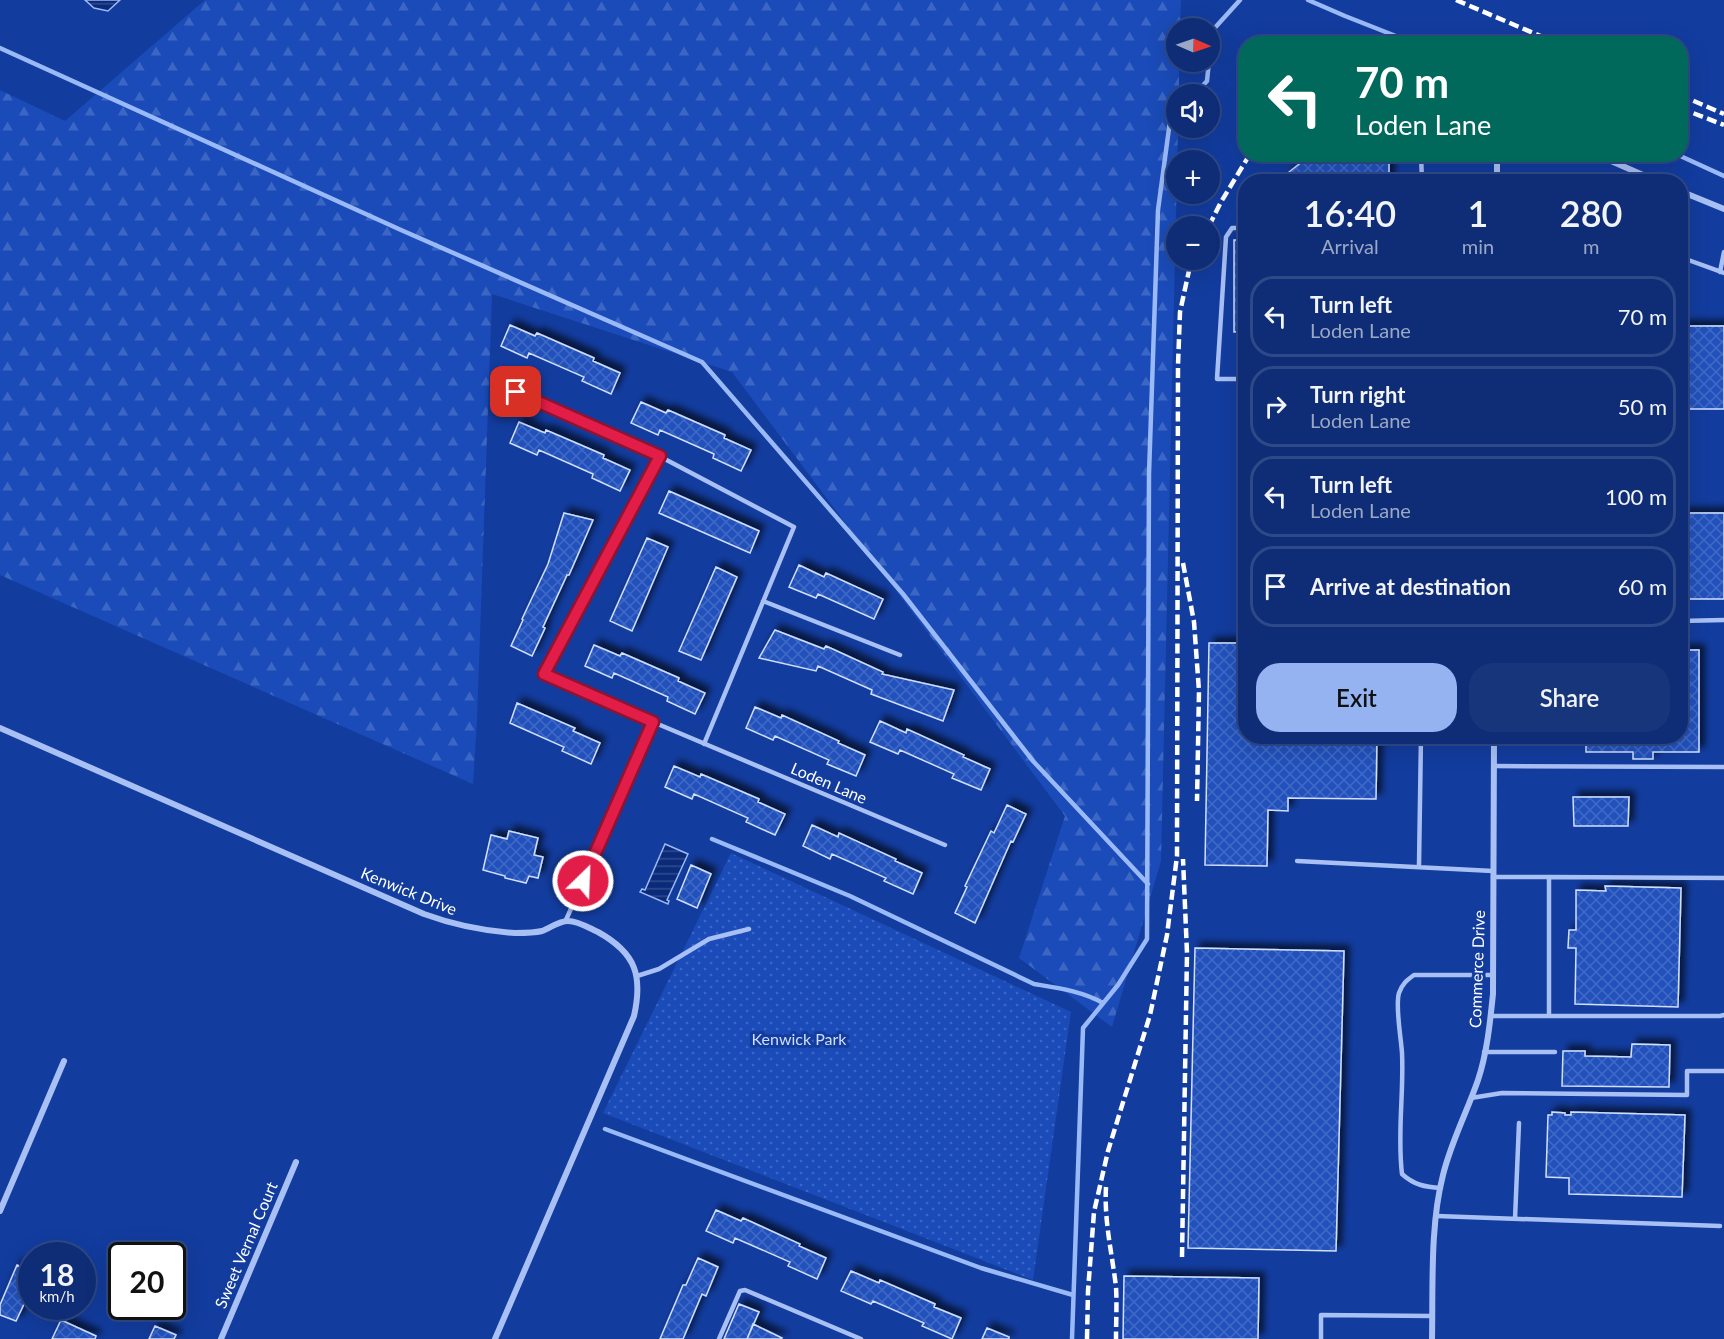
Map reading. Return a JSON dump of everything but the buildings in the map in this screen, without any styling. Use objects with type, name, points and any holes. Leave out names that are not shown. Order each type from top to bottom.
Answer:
[{"type":"street","points":[[1611,162],[1635,174]]},
{"type":"street","points":[[1688,194],[1724,209]]},
{"type":"street","name":"Kenwick Drive","points":[[0,728],[435,918],[488,931],[518,933],[541,931],[566,921]]},
{"type":"street","name":"Commerce Drive","points":[[1432,1339],[1434,1236],[1440,1188],[1452,1144],[1478,1079],[1491,1016],[1494,744]]},
{"type":"street","points":[[495,1339],[634,1016],[638,998],[638,982],[634,966],[624,952],[612,940],[579,924],[566,921]]},
{"type":"street","points":[[0,1211],[64,1060]]},
{"type":"street","name":"Sweet Vernal Court","points":[[221,1339],[296,1162]]},
{"type":"lane","points":[[1238,228],[1232,228],[1226,237],[1217,380],[1238,379]]},
{"type":"lane","points":[[1688,260],[1722,272],[1724,252]]},
{"type":"lane","points":[[516,392],[660,456],[794,527],[704,744]]},
{"type":"lane","name":"Loden Lane","points":[[660,456],[544,674],[945,845]]},
{"type":"lane","points":[[763,601],[900,655]]},
{"type":"lane","points":[[1688,621],[1724,620]]},
{"type":"lane","points":[[566,921],[653,722]]},
{"type":"lane","points":[[1419,866],[1421,744]]},
{"type":"lane","points":[[1494,766],[1724,767]]},
{"type":"lane","points":[[1297,861],[1419,866],[1549,877],[1724,878]]},
{"type":"lane","points":[[1549,877],[1549,1016]]},
{"type":"lane","points":[[637,976],[659,969],[709,939],[749,929]]},
{"type":"lane","points":[[1440,1188],[1410,1182],[1402,1174],[1400,1134],[1402,1052],[1398,994],[1404,982],[1414,975],[1493,975]]},
{"type":"lane","points":[[1491,1016],[1720,1017],[1724,1015]]},
{"type":"lane","points":[[1484,1052],[1555,1052]]},
{"type":"lane","points":[[1471,1098],[1502,1093],[1687,1095],[1687,1071],[1724,1071]]},
{"type":"lane","points":[[1515,1219],[1519,1123]]},
{"type":"lane","points":[[1437,1215],[1720,1226]]},
{"type":"lane","points":[[719,1339],[740,1291],[745,1290],[861,1339]]},
{"type":"lane","points":[[1321,1339],[1321,1315],[1432,1316]]},
{"type":"green space","points":[[205,0],[1181,0],[1180,18],[1166,18],[1166,72],[1179,72],[1179,84],[1166,84],[1166,138],[1178,138],[1177,150],[1166,150],[1166,204],[1176,204],[1176,216],[1166,216],[1166,270],[1175,270],[1161,861],[1112,1027],[1019,958],[1065,816],[732,372],[492,294],[473,784],[0,575],[0,90],[65,121]]},
{"type":"green space","name":"Kenwick Park","points":[[731,853],[1071,1012],[1033,1280],[603,1113]]},
{"type":"shaded area","points":[[85,0],[120,0],[108,11],[94,8]]},
{"type":"shaded area","points":[[665,844],[688,854],[667,900],[668,904],[640,892],[642,889],[645,890]]},
{"type":"waterway","points":[[1204,84],[1207,81],[1212,31],[1240,0]]},
{"type":"waterway","points":[[1308,0],[1396,36]]},
{"type":"waterway","points":[[0,48],[401,230],[702,362],[903,594],[1033,761],[1148,884]]},
{"type":"waterway","points":[[1072,1339],[1083,1028],[1118,985],[1147,939],[1149,474],[1158,210],[1168,138]]},
{"type":"waterway","points":[[1688,160],[1724,176]]},
{"type":"waterway","points":[[712,839],[850,896],[1034,984],[1078,993],[1103,1003]]},
{"type":"waterway","points":[[605,1129],[981,1268],[1073,1295]]},
{"type":"railway","points":[[1456,0],[1540,36]]},
{"type":"railway","points":[[1688,98],[1724,114]]},
{"type":"railway","points":[[1688,111],[1724,125]]},
{"type":"railway","points":[[1214,216],[1245,162]]},
{"type":"railway","points":[[1087,1339],[1094,1212],[1108,1151],[1150,1015],[1167,935],[1177,856],[1178,365],[1180,312],[1189,270]]},
{"type":"railway","points":[[1183,563],[1194,622],[1199,691],[1197,801]]},
{"type":"railway","points":[[1182,1257],[1187,953],[1183,859]]},
{"type":"railway","points":[[1106,1187],[1107,1225],[1116,1287],[1116,1339]]},
{"type":"route","points":[[516,392],[660,456],[544,674],[653,722],[583,881]]}]
